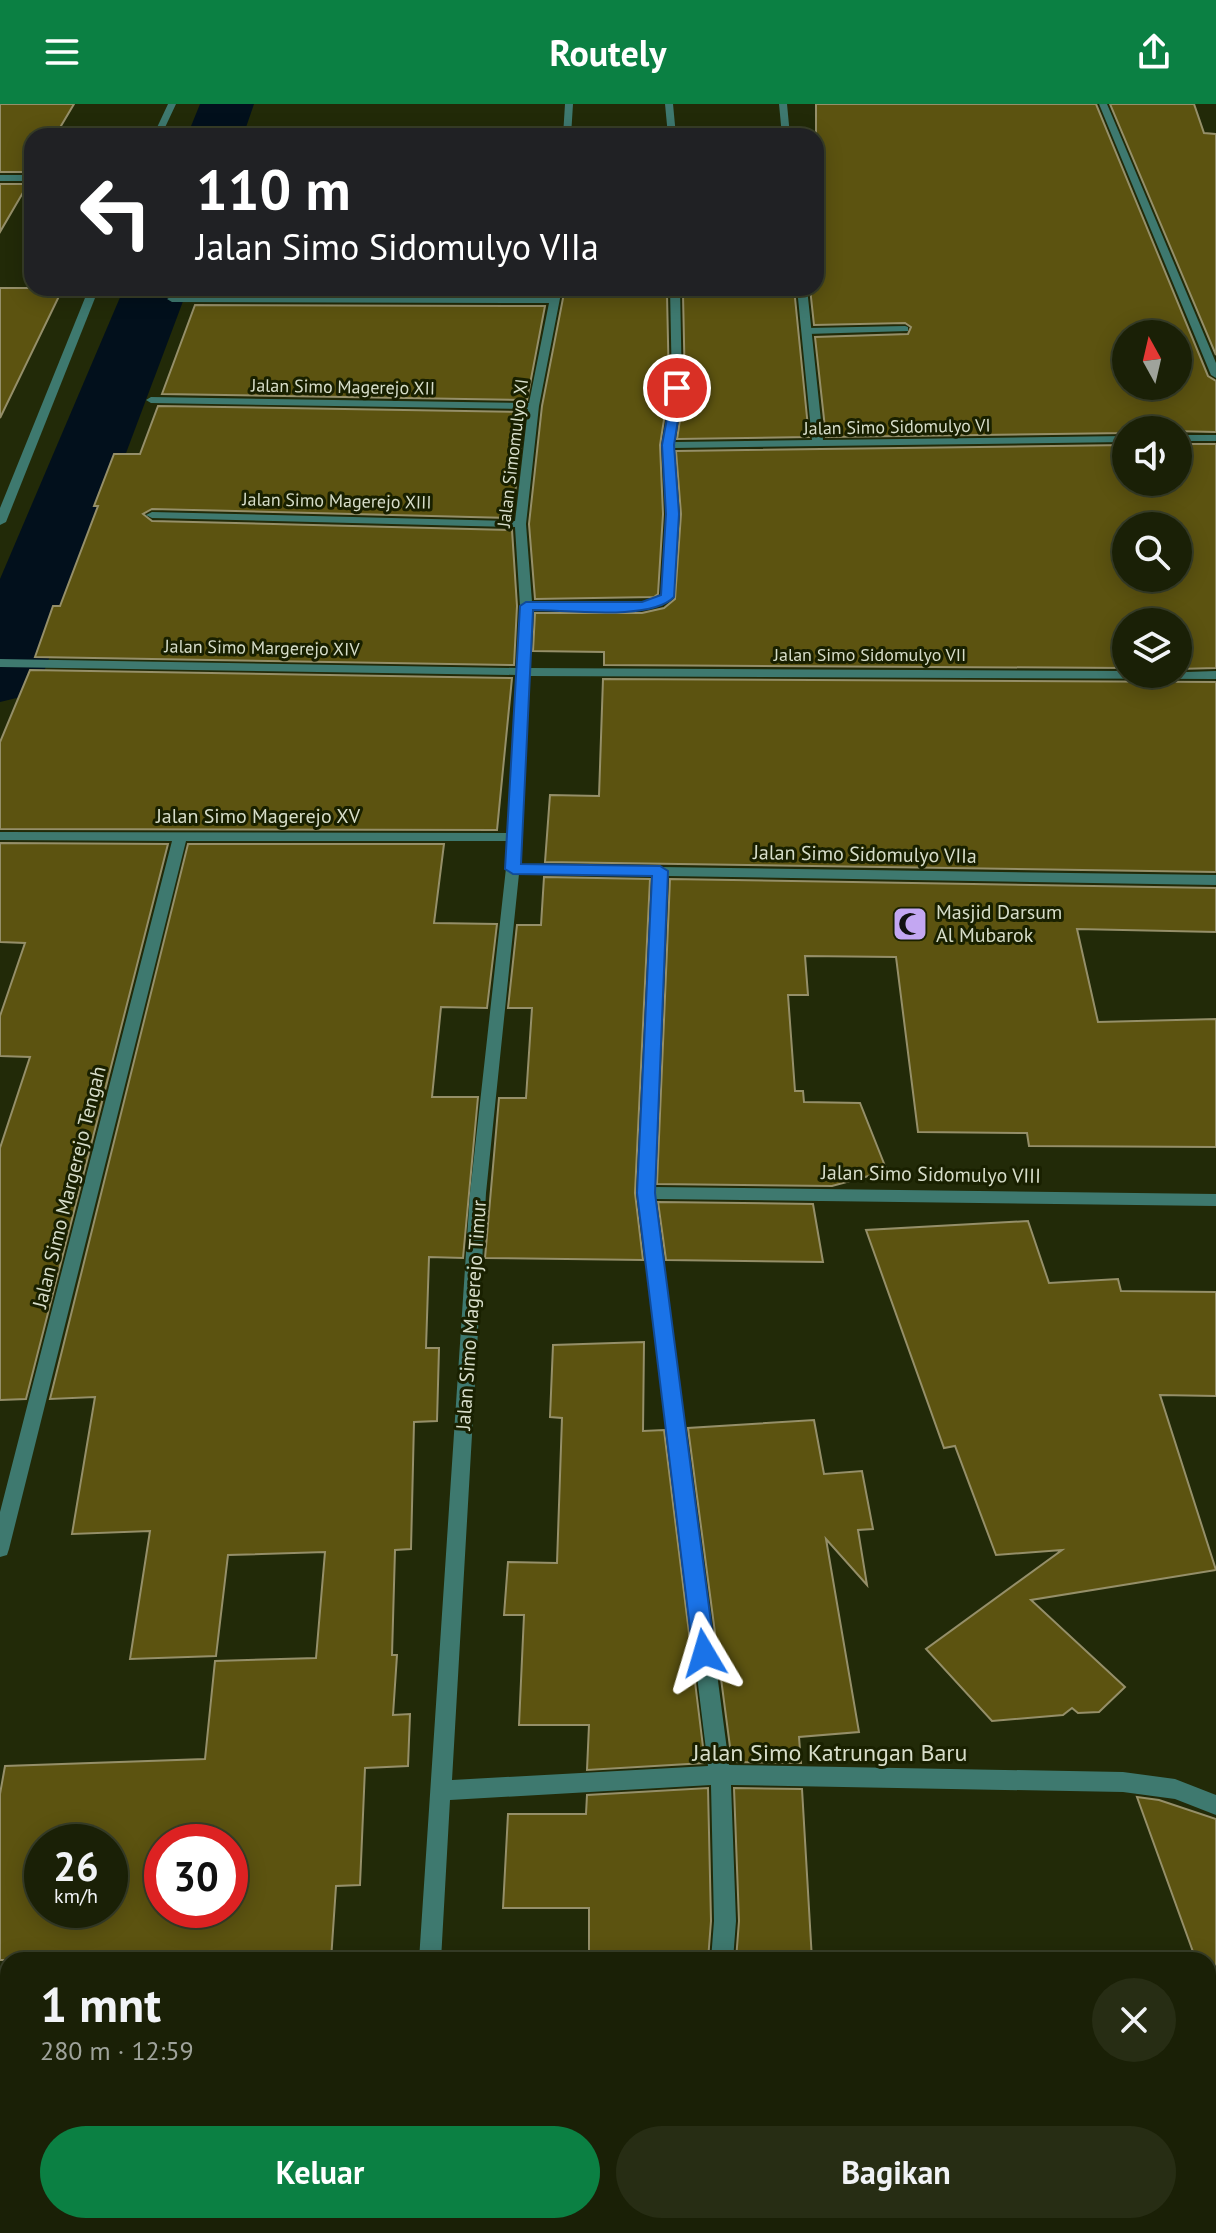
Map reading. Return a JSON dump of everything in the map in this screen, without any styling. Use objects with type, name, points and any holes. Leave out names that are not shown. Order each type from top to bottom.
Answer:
[{"type":"street","points":[[161,128],[172,104]]},
{"type":"street","points":[[568,128],[569,104]]},
{"type":"street","points":[[669,104],[671,128]]},
{"type":"street","points":[[783,104],[785,128]]},
{"type":"street","points":[[1103,104],[1216,375]]},
{"type":"street","points":[[0,178],[24,178]]},
{"type":"street","points":[[0,522],[91,296]]},
{"type":"street","points":[[172,299],[402,296]]},
{"type":"street","name":"Jalan Simomulyo XI","points":[[524,672],[526,606],[520,524],[534,406],[556,296]]},
{"type":"street","points":[[526,606],[642,606],[659,603],[667,597],[672,514],[668,445],[677,388],[675,296]]},
{"type":"street","points":[[803,296],[818,444]]},
{"type":"street","points":[[807,331],[905,329]]},
{"type":"street","name":"Jalan Simo Magerejo XII","points":[[151,400],[534,406]]},
{"type":"street","points":[[1192,438],[1216,438]]},
{"type":"street","name":"Jalan Simo Sidomulyo VI","points":[[668,445],[1112,439]]},
{"type":"street","name":"Jalan Simo Magerejo XIII","points":[[152,515],[520,524]]},
{"type":"street","name":"Jalan Simo Margerejo XIV","points":[[0,663],[524,672]]},
{"type":"street","name":"Jalan Simo Sidomulyo VII","points":[[524,672],[1216,675]]},
{"type":"street","name":"Jalan Simo Magerejo Timur","points":[[430,1952],[478,1193],[516,837],[524,672]]},
{"type":"street","name":"Jalan Simo Magerejo XV","points":[[0,836],[516,837]]},
{"type":"street","name":"Jalan Simo Margerejo Tengah","points":[[0,1549],[180,836]]},
{"type":"street","name":"Jalan Simo Sidomulyo VIIa","points":[[513,869],[1216,880]]},
{"type":"street","points":[[660,871],[646,1193],[723,1801],[723,1952]]},
{"type":"street","name":"Jalan Simo Sidomulyo VIII","points":[[646,1193],[1216,1200]]},
{"type":"street","name":"Jalan Simo Katrungan Baru","points":[[440,1791],[719,1775],[1144,1783],[1175,1789],[1216,1805]]},
{"type":"building","points":[[0,104],[74,104],[60,128],[24,128],[24,172],[0,172]]},
{"type":"building","points":[[816,104],[1096,104],[1185,320],[1112,320],[1112,400],[1192,400],[1192,337],[1208,376],[1216,381],[1216,432],[1192,431],[1192,416],[1112,416],[1112,433],[826,437],[815,337],[908,334],[911,327],[905,323],[814,325],[811,296],[824,296],[824,128],[816,128]]},
{"type":"building","points":[[1110,104],[1194,104],[1204,133],[1216,134],[1216,355]]},
{"type":"building","points":[[0,184],[24,184],[24,191],[0,232]]},
{"type":"building","points":[[0,288],[24,288],[24,296],[59,296],[0,418]]},
{"type":"building","points":[[563,296],[667,296],[669,388],[660,445],[663,514],[658,594],[654,597],[535,599],[529,524],[542,406]]},
{"type":"building","points":[[683,296],[795,296],[809,437],[677,439],[685,388]]},
{"type":"building","points":[[195,305],[545,306],[527,400],[162,394]]},
{"type":"building","points":[[158,406],[525,412],[512,518],[152,509],[143,514],[152,521],[512,530],[517,606],[514,665],[35,657],[53,606],[60,606],[114,454],[140,454]]},
{"type":"building","points":[[1192,444],[1216,444],[1216,668],[1192,669],[1192,608],[1112,608],[1112,668],[604,665],[604,652],[533,651],[535,613],[642,613],[664,608],[675,599],[681,514],[676,451],[1112,445],[1112,496],[1192,496]]},
{"type":"building","points":[[30,670],[512,678],[497,830],[0,829],[0,742]]},
{"type":"building","points":[[603,679],[1112,681],[1112,688],[1192,688],[1192,682],[1216,682],[1216,872],[545,862],[550,795],[599,796]]},
{"type":"building","points":[[0,843],[168,844],[26,1399],[0,1400],[0,1148],[30,1057],[0,1056],[0,1016],[25,943],[0,942]]},
{"type":"building","points":[[188,844],[444,844],[434,923],[497,924],[487,1008],[441,1007],[432,1097],[478,1097],[463,1258],[429,1257],[426,1348],[439,1348],[437,1421],[414,1422],[411,1549],[395,1550],[392,1655],[397,1655],[393,1715],[410,1714],[408,1766],[365,1768],[360,1885],[336,1886],[332,1952],[0,1952],[0,1794],[5,1766],[205,1759],[215,1661],[316,1658],[325,1552],[228,1555],[216,1656],[130,1659],[150,1531],[72,1534],[95,1397],[50,1399]]},
{"type":"building","points":[[544,877],[650,879],[635,1193],[643,1260],[485,1258],[499,1098],[526,1098],[532,1008],[508,1008],[517,925],[541,925]]},
{"type":"building","points":[[670,879],[1216,888],[1216,932],[1077,929],[1098,1022],[1216,1019],[1216,1147],[1029,1146],[1027,1133],[918,1132],[896,957],[805,956],[808,995],[788,995],[795,1091],[803,1091],[804,1102],[860,1103],[887,1171],[832,1186],[657,1184]]},
{"type":"building","points":[[658,1202],[813,1204],[823,1262],[666,1260]]},
{"type":"building","points":[[1028,1221],[1049,1283],[1118,1279],[1121,1291],[1216,1292],[1216,1396],[1160,1395],[1216,1570],[1031,1600],[1125,1687],[1099,1712],[1078,1713],[1072,1708],[1063,1715],[992,1721],[926,1649],[1062,1550],[996,1555],[955,1446],[944,1448],[866,1230]]},
{"type":"building","points":[[644,1342],[643,1431],[664,1430],[705,1763],[587,1770],[589,1725],[519,1725],[524,1615],[504,1615],[508,1562],[557,1563],[562,1418],[550,1417],[553,1345]]},
{"type":"building","points":[[814,1420],[824,1474],[862,1471],[873,1529],[858,1530],[867,1585],[826,1539],[859,1732],[799,1737],[801,1763],[732,1762],[688,1428]]},
{"type":"building","points":[[708,1788],[711,1921],[709,1952],[589,1952],[589,1908],[503,1908],[508,1814],[586,1814],[587,1795]]},
{"type":"building","points":[[734,1788],[802,1789],[812,1952],[737,1952],[739,1921]]},
{"type":"building","points":[[1137,1797],[1159,1800],[1216,1819],[1216,1952],[1193,1952]]},
{"type":"waterway","points":[[218,128],[227,104]]},
{"type":"waterway","points":[[0,677],[153,296]]},
{"type":"place","name":"Masjid Darsum Al Mubarok","points":[[910,924]]},
{"type":"route","points":[[677,388],[671,410],[668,445],[672,514],[667,597],[659,603],[642,606],[526,606],[513,869],[660,871],[646,1193],[704,1653]]}]
